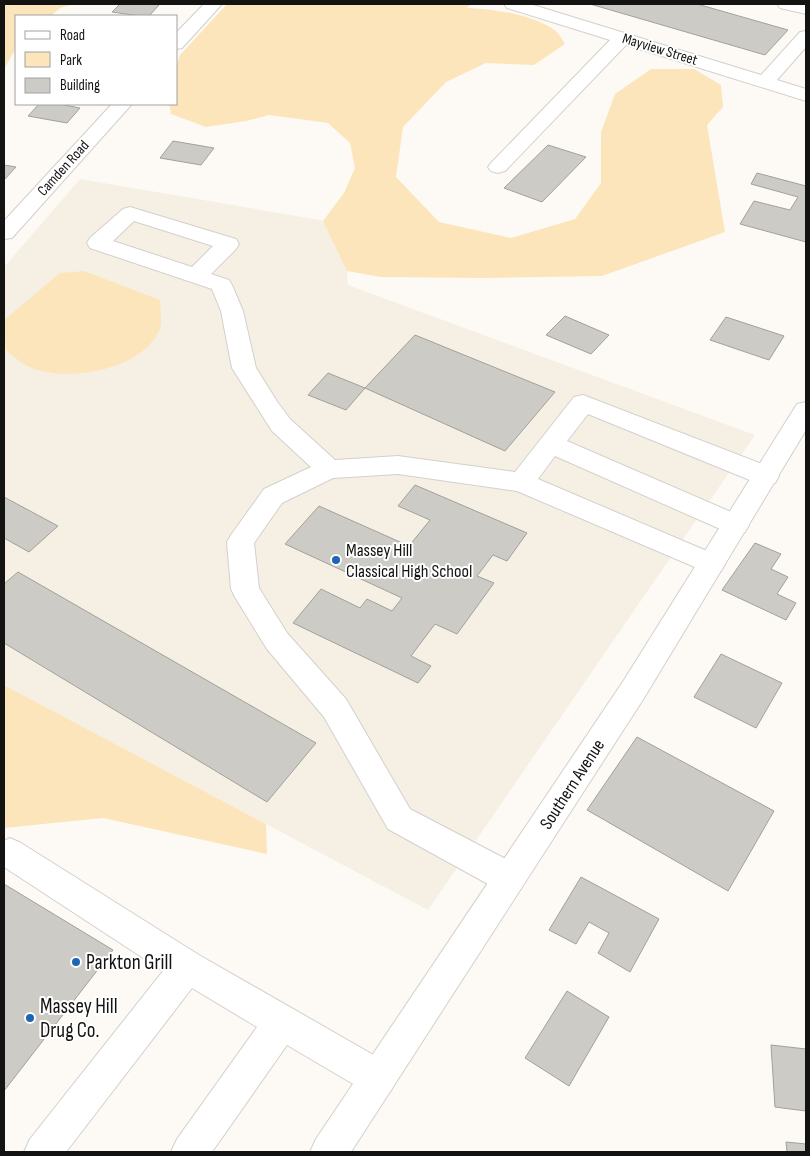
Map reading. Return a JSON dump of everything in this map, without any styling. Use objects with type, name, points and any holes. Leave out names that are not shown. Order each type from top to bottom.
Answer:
[{"type":"street","points":[[178,42],[212,4]]},
{"type":"street","name":"Mayview Street","points":[[513,4],[542,8],[622,38],[806,95]]},
{"type":"street","points":[[787,4],[806,9]]},
{"type":"street","points":[[765,82],[806,36]]},
{"type":"street","points":[[498,167],[622,38]]},
{"type":"street","name":"Camden Road","points":[[4,233],[121,105]]},
{"type":"street","points":[[196,276],[228,244],[130,213],[98,243],[221,285],[232,311],[244,368],[281,425],[329,469]]},
{"type":"street","points":[[520,482],[552,445],[583,403],[766,476]]},
{"type":"street","name":"Southern Avenue","points":[[338,1149],[378,1078],[634,689],[766,476],[803,424]]},
{"type":"street","points":[[552,445],[736,525]]},
{"type":"street","points":[[510,878],[399,819],[335,708],[277,640],[245,590],[240,542],[273,496],[329,469],[398,465],[520,482],[711,564]]},
{"type":"street","points":[[10,853],[187,967],[378,1078]]},
{"type":"street","points":[[42,1152],[187,967]]},
{"type":"street","points":[[190,1152],[282,1022]]},
{"type":"shaded area","name":"Massey Hill Classical High School","points":[[80,179],[343,224],[348,285],[755,435],[428,910],[4,685],[4,267]]},
{"type":"green space","points":[[4,4],[74,4],[60,8],[52,15],[15,15],[15,50],[4,69]]},
{"type":"green space","points":[[227,4],[471,4],[467,8],[500,11],[523,16],[555,30],[565,44],[534,65],[486,63],[446,82],[403,127],[396,177],[439,222],[511,238],[575,219],[601,183],[601,132],[615,94],[651,69],[694,69],[721,85],[723,107],[707,125],[725,232],[602,276],[381,277],[347,271],[323,221],[344,193],[355,168],[350,143],[328,123],[269,115],[246,121],[206,127],[171,114],[169,105],[178,105],[178,62],[180,55]]},
{"type":"green space","points":[[84,271],[160,300],[160,328],[151,344],[124,362],[90,372],[73,374],[37,370],[22,363],[6,350],[4,320],[60,273]]},
{"type":"green space","points":[[4,685],[266,824],[267,854],[103,818],[4,828]]},
{"type":"building","points":[[120,4],[159,5],[150,15],[112,12]]},
{"type":"building","points":[[590,4],[697,4],[788,30],[765,55]]},
{"type":"building","points":[[38,105],[64,105],[80,108],[67,123],[28,116]]},
{"type":"building","points":[[173,141],[214,148],[201,165],[160,158]]},
{"type":"building","points":[[548,145],[586,157],[542,202],[504,188]]},
{"type":"building","points":[[4,165],[16,167],[4,180]]},
{"type":"building","points":[[757,173],[806,186],[806,242],[740,224],[754,201],[790,210],[798,197],[751,184]]},
{"type":"building","points":[[565,316],[609,335],[591,354],[546,335]]},
{"type":"building","points":[[726,317],[784,336],[769,360],[710,340]]},
{"type":"building","points":[[415,335],[555,392],[505,451],[365,388]]},
{"type":"building","points":[[328,373],[365,388],[346,410],[308,395]]},
{"type":"building","points":[[415,485],[527,533],[507,561],[493,555],[477,576],[494,583],[457,634],[435,624],[411,656],[431,666],[418,683],[293,623],[321,589],[360,608],[367,599],[392,611],[402,598],[285,544],[319,506],[409,546],[430,520],[398,506]]},
{"type":"building","points":[[4,497],[58,526],[29,552],[4,538]]},
{"type":"building","points":[[755,543],[781,554],[771,569],[788,577],[777,594],[796,603],[786,620],[722,590]]},
{"type":"building","points":[[18,572],[316,743],[267,802],[4,643],[4,584]]},
{"type":"building","points":[[721,654],[782,683],[756,728],[694,697]]},
{"type":"building","points":[[637,737],[774,811],[728,891],[587,810]]},
{"type":"building","points":[[581,877],[659,919],[630,972],[598,953],[609,933],[589,922],[576,944],[549,930]]},
{"type":"building","points":[[4,884],[113,950],[4,1091]]},
{"type":"building","points":[[567,991],[609,1017],[569,1086],[525,1058]]},
{"type":"building","points":[[771,1045],[806,1049],[806,1111],[775,1107]]},
{"type":"building","points":[[786,1142],[806,1144],[806,1152],[787,1152]]},
{"type":"place","name":"Massey Hill Classical High School","points":[[336,560]]},
{"type":"place","name":"Parkton Grill","points":[[76,962]]},
{"type":"place","name":"Massey Hill Drug Co.","points":[[30,1018]]}]
